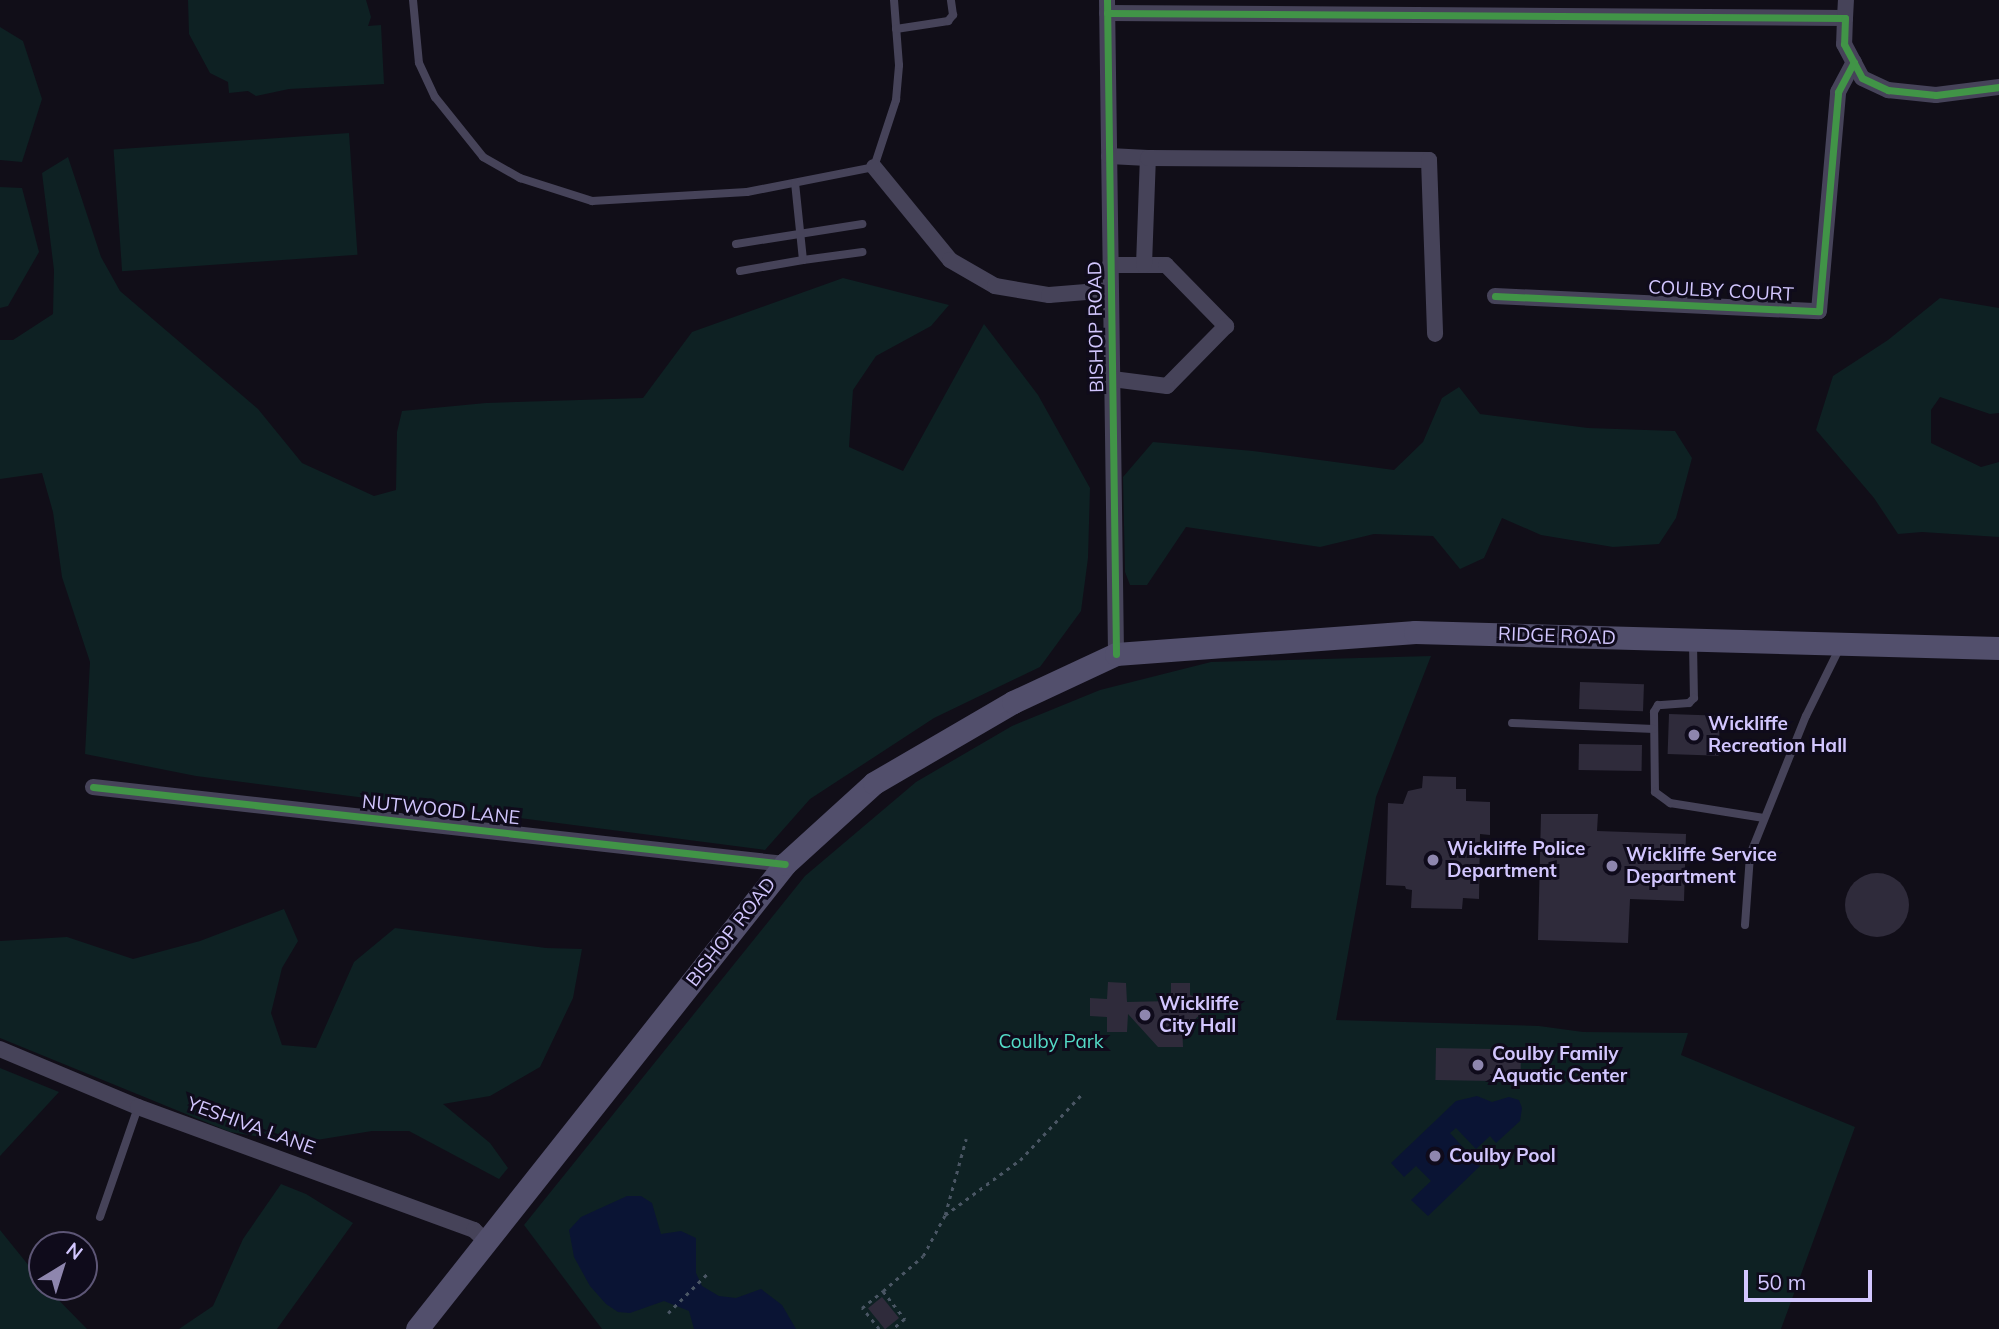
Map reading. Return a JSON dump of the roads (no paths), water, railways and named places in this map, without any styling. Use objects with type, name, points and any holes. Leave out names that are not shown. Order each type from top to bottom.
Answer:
[{"type":"main road","name":"RIDGE ROAD","points":[[1116,654],[1415,632],[1999,648]]},
{"type":"main road","name":"BISHOP ROAD","points":[[417,1329],[785,864],[874,783],[1013,702],[1116,654]]},
{"type":"street","points":[[1846,0],[1844,44],[1862,78],[1888,90],[1936,95],[1999,87]]},
{"type":"street","points":[[1107,7],[1845,18]]},
{"type":"street","name":"BISHOP ROAD","points":[[1107,7],[1116,654]]},
{"type":"street","name":"COULBY COURT","points":[[1495,296],[1819,311],[1838,92],[1854,62]]},
{"type":"street","points":[[1109,156],[1429,160],[1435,334]]},
{"type":"street","points":[[1144,265],[1148,158]]},
{"type":"street","points":[[874,167],[950,260],[995,286],[1049,295],[1111,290]]},
{"type":"street","points":[[1111,265],[1166,265],[1226,326],[1167,386],[1112,379]]},
{"type":"street","name":"NUTWOOD LANE","points":[[93,786],[785,864]]},
{"type":"street","name":"YESHIVA LANE","points":[[0,1049],[138,1107],[474,1230],[488,1242]]},
{"type":"lane","points":[[413,0],[419,63],[435,97],[483,156],[520,178],[592,201],[747,192],[874,167],[896,100],[899,65],[894,0]]},
{"type":"lane","points":[[896,29],[948,21],[953,15],[951,0]]},
{"type":"lane","points":[[795,183],[803,260]]},
{"type":"lane","points":[[736,244],[862,224]]},
{"type":"lane","points":[[740,271],[862,253]]},
{"type":"lane","points":[[1693,640],[1694,698],[1689,703],[1658,705],[1654,712],[1654,792],[1670,803],[1764,818]]},
{"type":"lane","points":[[1745,925],[1750,855],[1806,716],[1842,644]]},
{"type":"lane","points":[[1512,723],[1654,729]]},
{"type":"lane","points":[[100,1217],[138,1107]]},
{"type":"water","name":"Coulby Pool","points":[[1477,1096],[1492,1102],[1509,1097],[1519,1100],[1522,1108],[1520,1121],[1496,1143],[1490,1136],[1476,1149],[1456,1128],[1450,1133],[1480,1166],[1428,1216],[1411,1200],[1431,1181],[1416,1166],[1404,1177],[1391,1163],[1456,1101]]},
{"type":"water","points":[[627,1196],[641,1196],[652,1203],[661,1234],[681,1231],[696,1238],[696,1273],[702,1286],[719,1296],[736,1298],[761,1289],[782,1305],[796,1329],[694,1329],[689,1311],[664,1301],[630,1313],[618,1312],[606,1304],[590,1286],[574,1257],[569,1230],[581,1217]]},
{"type":"place","name":"Wickliffe Recreation Hall","points":[[1694,735]]},
{"type":"place","name":"Wickliffe Police Department","points":[[1433,860]]},
{"type":"place","name":"Wickliffe Service Department","points":[[1612,866]]},
{"type":"place","name":"Wickliffe City Hall","points":[[1145,1015]]},
{"type":"place","name":"Coulby Family Aquatic Center","points":[[1478,1065]]},
{"type":"place","name":"Coulby Pool","points":[[1435,1156]]},
{"type":"park label","name":"Coulby Park","points":[[1051,1042]]}]
